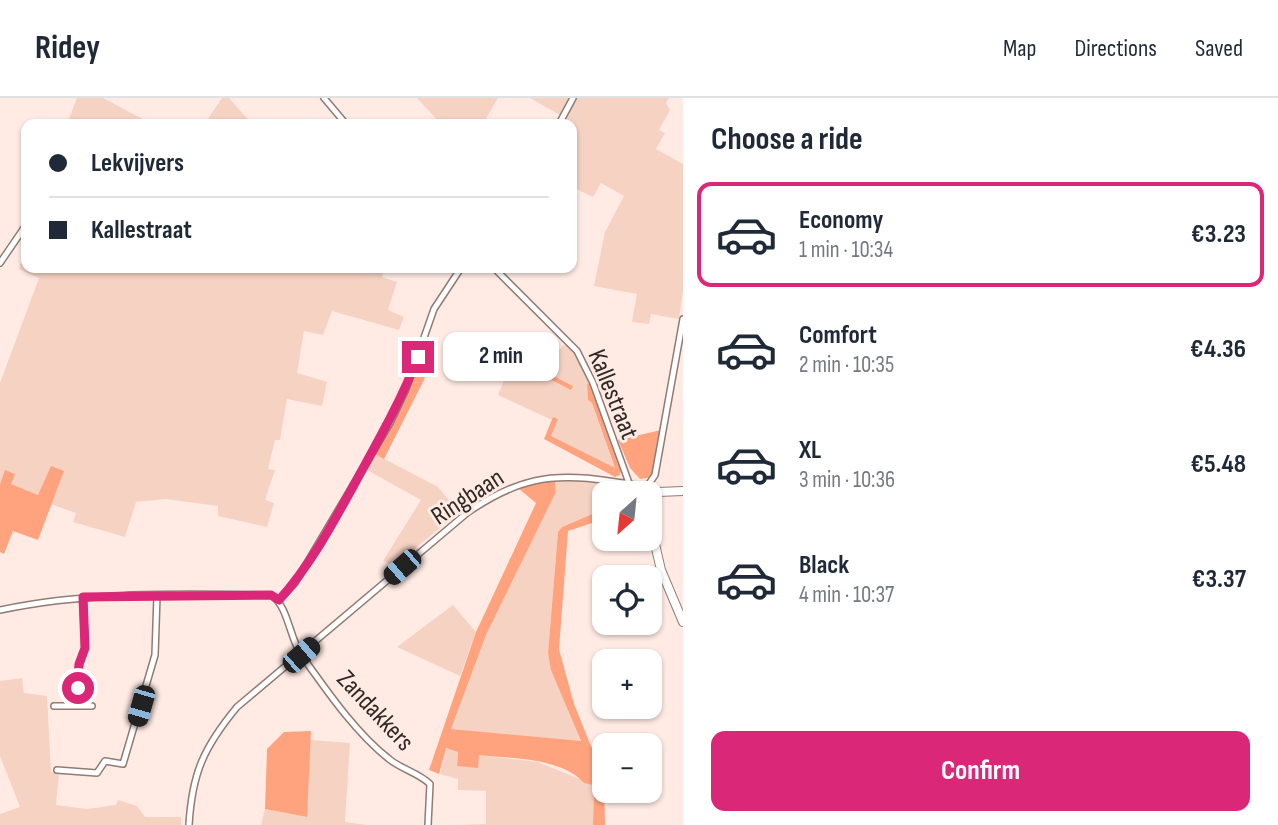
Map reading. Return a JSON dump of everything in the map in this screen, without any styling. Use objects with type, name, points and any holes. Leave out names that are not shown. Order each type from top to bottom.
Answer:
[{"type":"street","points":[[324,98],[342,119]]},
{"type":"street","points":[[562,119],[573,98]]},
{"type":"street","points":[[0,263],[21,232]]},
{"type":"street","points":[[279,600],[295,583],[390,423],[410,379],[434,309],[458,273]]},
{"type":"street","name":"Kallestraat","points":[[500,273],[577,351],[593,383],[628,481]]},
{"type":"street","points":[[651,481],[655,475],[683,319]]},
{"type":"street","name":"Ringbaan","points":[[189,825],[191,792],[200,762],[215,734],[237,707],[422,550],[489,498],[539,478],[572,476],[613,481]]},
{"type":"street","points":[[662,492],[683,491]]},
{"type":"street","points":[[657,551],[661,570],[683,622]]},
{"type":"street","points":[[0,610],[47,600],[83,597],[271,595],[279,600],[291,637],[301,655]]},
{"type":"street","points":[[57,770],[97,773],[105,761],[119,765],[126,758],[155,655],[157,596]]},
{"type":"street","points":[[78,706],[79,664],[85,648],[83,597]]},
{"type":"street","name":"Zandakkers","points":[[301,655],[388,759],[430,784],[428,825]]},
{"type":"street","points":[[54,706],[92,706]]},
{"type":"shaded area","points":[[77,98],[103,98],[143,119],[69,119]]},
{"type":"shaded area","points":[[222,98],[229,98],[248,119],[208,119]]},
{"type":"shaded area","points":[[417,98],[498,98],[486,119],[436,119]]},
{"type":"shaded area","points":[[530,98],[569,98],[560,115]]},
{"type":"shaded area","points":[[577,98],[669,98],[666,103],[670,110],[659,130],[665,133],[656,149],[683,164],[683,291],[679,319],[651,314],[649,324],[632,322],[637,294],[594,286],[605,232],[624,196],[601,183],[593,197],[577,189],[577,119],[566,119]]},
{"type":"shaded area","points":[[28,273],[383,273],[382,277],[397,282],[388,310],[404,317],[399,330],[332,311],[323,335],[304,331],[297,373],[327,382],[322,406],[287,399],[280,440],[275,440],[268,469],[275,470],[265,500],[274,503],[267,527],[218,516],[218,506],[166,499],[136,502],[125,537],[73,522],[76,513],[51,504],[63,474],[38,495],[10,484],[5,471],[0,484],[0,383],[39,278]]},
{"type":"shaded area","points":[[567,342],[583,364],[590,383],[587,384],[588,400],[592,403],[615,469],[551,436],[557,418],[552,420],[498,395],[512,360],[571,390],[572,385],[541,369]]},
{"type":"shaded area","points":[[514,355],[573,386],[571,390],[512,360]]},
{"type":"shaded area","points":[[417,368],[426,374],[424,380],[384,459],[375,454],[395,420]]},
{"type":"shaded area","points":[[590,383],[621,469],[620,475],[615,477],[544,439],[553,417],[558,419],[551,436],[615,468],[592,403],[588,400],[587,384]]},
{"type":"shaded area","points":[[661,430],[653,477],[640,479],[630,468],[618,440]]},
{"type":"shaded area","points":[[375,454],[438,487],[459,512],[395,565],[383,561],[421,500],[367,470]]},
{"type":"shaded area","points":[[51,466],[64,471],[38,540],[13,531],[4,554],[0,552],[0,484],[5,470],[15,474],[11,484],[38,495]]},
{"type":"shaded area","points":[[555,480],[592,481],[592,514],[562,527],[558,532],[548,653],[552,670],[581,742],[451,729],[486,635],[555,494]]},
{"type":"shaded area","points":[[555,480],[555,494],[486,635],[451,729],[581,741],[551,670],[548,653],[558,532],[562,527],[592,514],[592,523],[568,531],[559,649],[574,704],[592,748],[592,785],[584,783],[562,768],[535,761],[479,755],[478,768],[457,766],[458,752],[446,748],[439,774],[429,770],[476,632],[536,503],[518,488]]},
{"type":"shaded area","points":[[453,605],[476,632],[460,676],[397,647]]},
{"type":"shaded area","points":[[22,678],[24,693],[47,696],[51,772],[59,773],[56,805],[87,809],[116,805],[118,800],[137,806],[145,817],[181,817],[181,825],[0,825],[0,814],[20,807],[0,756],[0,681]]},
{"type":"shaded area","points":[[311,731],[307,817],[265,809],[267,749],[284,732]]},
{"type":"shaded area","points":[[310,740],[350,743],[345,822],[367,825],[261,825],[265,809],[307,817]]},
{"type":"shaded area","points":[[446,748],[458,751],[457,766],[479,755],[538,762],[592,784],[593,825],[457,825],[486,824],[486,791],[458,790],[458,779],[440,774]]},
{"type":"shaded area","points":[[594,803],[605,803],[605,825],[593,825]]},
{"type":"route","points":[[78,688],[79,664],[85,648],[83,597],[271,595],[279,600],[295,583],[390,423],[418,357]]}]
